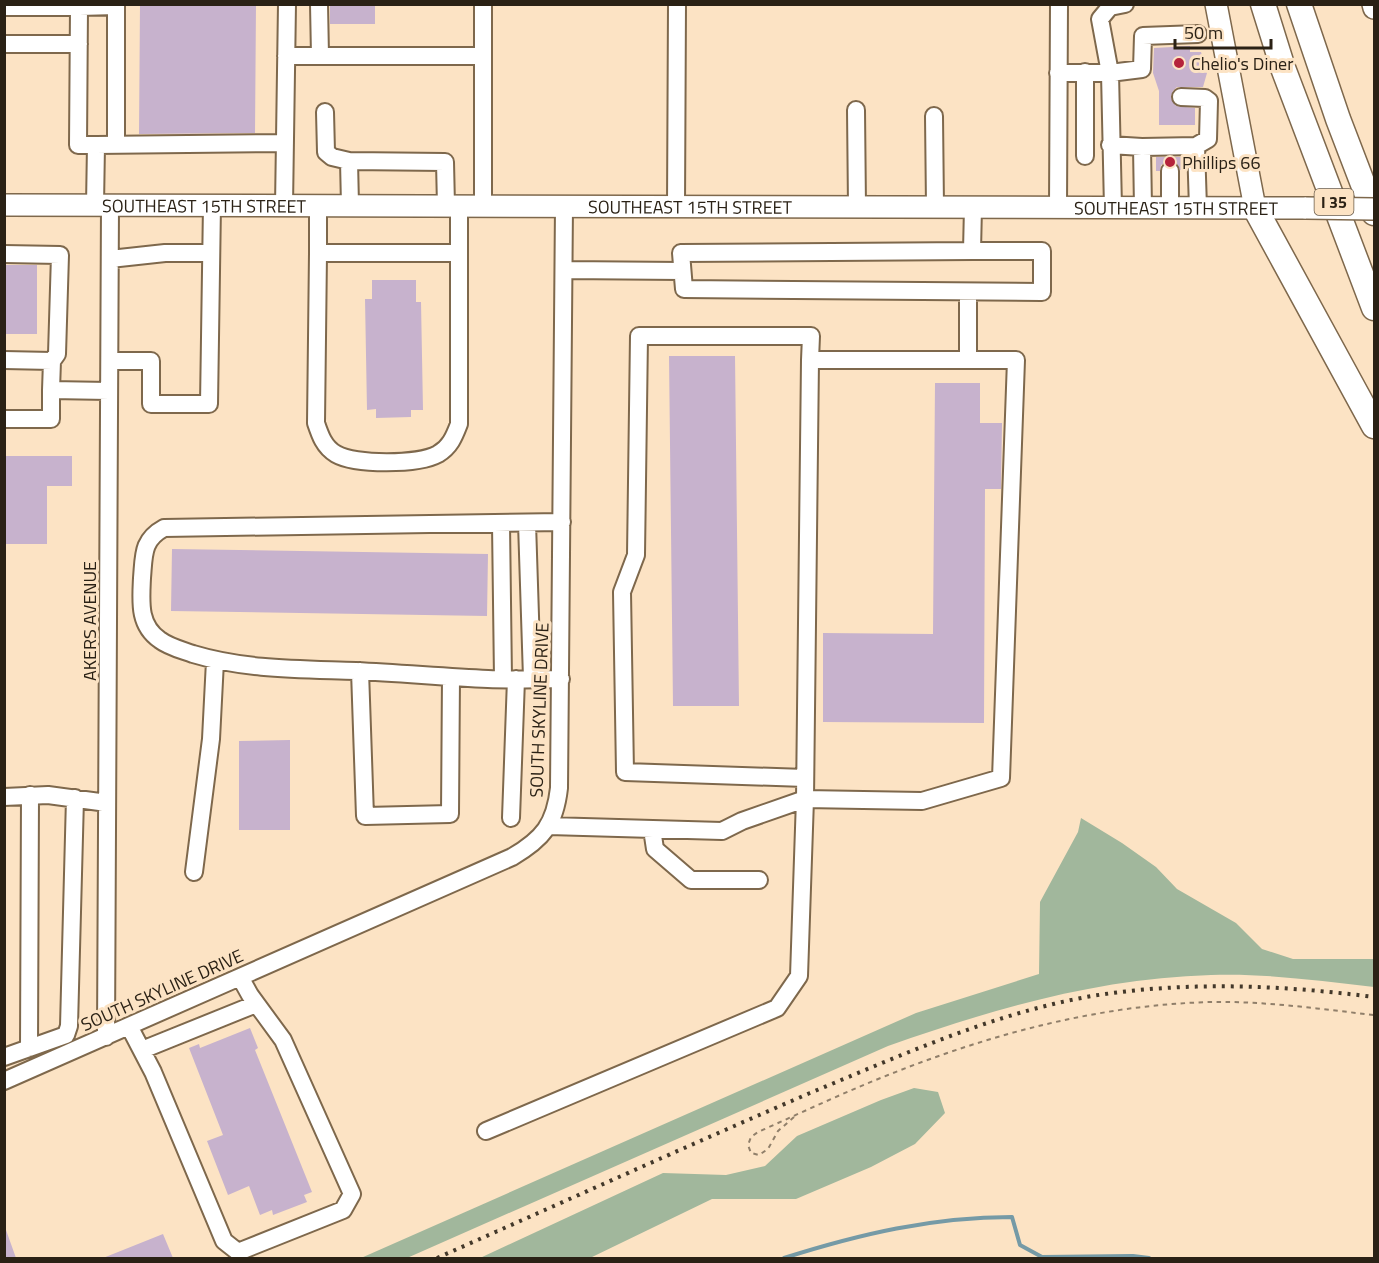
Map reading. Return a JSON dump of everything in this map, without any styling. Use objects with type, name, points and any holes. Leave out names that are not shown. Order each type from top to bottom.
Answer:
[{"type":"highway","name":"I 35","points":[[1263,4],[1283,68],[1374,308]]},
{"type":"highway","name":"I 35","points":[[1299,4],[1338,119],[1374,213]]},
{"type":"highway","points":[[1255,208],[1374,426]]},
{"type":"main road","points":[[1216,4],[1255,208]]},
{"type":"main road","name":"SOUTHEAST 15TH STREET","points":[[4,205],[1374,208]]},
{"type":"street","points":[[284,206],[287,4]]},
{"type":"street","points":[[319,4],[320,56]]},
{"type":"street","points":[[483,4],[483,206]]},
{"type":"street","points":[[676,206],[677,4]]},
{"type":"street","points":[[1058,207],[1059,4]]},
{"type":"street","points":[[1113,208],[1110,73],[1100,18],[1110,7],[1125,4]]},
{"type":"street","points":[[4,7],[117,5],[116,145]]},
{"type":"street","points":[[79,7],[78,145],[285,143]]},
{"type":"street","points":[[1058,73],[1110,73],[1142,69],[1143,36],[1198,34]]},
{"type":"street","points":[[4,44],[79,44]]},
{"type":"street","points":[[286,56],[483,56]]},
{"type":"street","points":[[1084,156],[1085,72]]},
{"type":"street","points":[[1058,155],[1084,156],[1142,147],[1169,157],[1196,146],[1208,139],[1209,101],[1205,98],[1180,97]]},
{"type":"street","points":[[856,110],[857,207]]},
{"type":"street","points":[[318,206],[316,423],[322,441],[336,454],[354,459],[388,462],[417,460],[437,455],[451,443],[459,424],[459,253],[445,162],[349,161],[332,157],[326,152],[325,112]]},
{"type":"street","points":[[934,116],[935,207]]},
{"type":"street","name":"AKERS AVENUE","points":[[96,145],[110,259],[106,1037]]},
{"type":"street","points":[[1196,146],[1198,208]]},
{"type":"street","points":[[1142,147],[1143,208]]},
{"type":"street","points":[[1169,157],[1170,208]]},
{"type":"street","points":[[349,161],[350,205]]},
{"type":"street","points":[[110,361],[151,362],[151,404],[209,404],[212,205]]},
{"type":"street","name":"SOUTH SKYLINE DRIVE","points":[[4,1081],[512,857],[538,840],[549,826],[560,788],[564,206]]},
{"type":"street","points":[[972,250],[973,207]]},
{"type":"street","points":[[972,250],[1042,251],[1042,292],[684,289],[681,253],[972,250]]},
{"type":"street","points":[[318,254],[459,253]]},
{"type":"street","points":[[4,254],[60,255],[57,354],[52,361],[51,419],[4,419]]},
{"type":"street","points":[[110,259],[165,254],[211,254]]},
{"type":"street","points":[[564,270],[682,271]]},
{"type":"street","points":[[968,292],[969,360]]},
{"type":"street","points":[[486,1131],[777,1008],[799,976],[805,799],[811,336],[639,336],[636,555],[622,592],[626,772],[805,778]]},
{"type":"street","points":[[4,360],[52,361]]},
{"type":"street","points":[[549,826],[723,831],[742,821],[805,799],[922,801],[1001,778],[1016,360],[810,360]]},
{"type":"street","points":[[51,390],[110,391]]},
{"type":"street","points":[[561,680],[450,677],[264,667],[215,661],[171,646],[158,639],[147,628],[142,618],[141,596],[144,555],[148,540],[164,528],[562,522]]},
{"type":"street","points":[[511,818],[526,523]]},
{"type":"street","points":[[501,524],[517,679]]},
{"type":"street","points":[[195,872],[211,738],[215,661]]},
{"type":"street","points":[[360,671],[365,816],[450,814],[450,677]]},
{"type":"street","points":[[4,797],[30,795],[107,803]]},
{"type":"street","points":[[29,1048],[30,795]]},
{"type":"street","points":[[4,1057],[66,1035],[69,1026],[75,798]]},
{"type":"street","points":[[652,829],[655,849],[691,880],[759,880]]},
{"type":"street","points":[[129,1026],[153,1072],[224,1241],[238,1252],[344,1210],[352,1194],[283,1040],[256,1004],[240,977]]},
{"type":"street","points":[[142,1050],[256,1004]]},
{"type":"path","points":[[794,1117],[778,1131],[768,1149],[759,1155],[751,1153],[748,1145],[751,1137],[867,1083],[939,1055],[1017,1031],[1087,1015],[1148,1006],[1212,1002],[1266,1004],[1374,1015]]},
{"type":"green space","points":[[1081,818],[1156,867],[1177,889],[1236,923],[1262,949],[1293,959],[1374,959],[1374,987],[1273,976],[1169,977],[1087,989],[1007,1008],[888,1046],[407,1258],[361,1258],[916,1013],[1039,974],[1040,902],[1078,832]]},
{"type":"green space","points":[[914,1088],[938,1092],[945,1113],[915,1144],[871,1167],[796,1199],[712,1199],[590,1258],[480,1258],[663,1173],[726,1175],[765,1166],[797,1136]]},
{"type":"building","points":[[140,4],[256,4],[255,133],[139,134]]},
{"type":"building","points":[[330,4],[375,4],[375,24],[330,24]]},
{"type":"building","name":"Chelio's Diner","points":[[1190,46],[1190,52],[1201,52],[1207,73],[1203,87],[1177,87],[1171,97],[1176,106],[1195,108],[1195,125],[1159,125],[1159,91],[1153,73],[1154,48]]},
{"type":"building","points":[[1156,157],[1184,157],[1184,170],[1180,170],[1176,162],[1169,161],[1161,165],[1160,171],[1156,171]]},
{"type":"building","points":[[4,265],[37,265],[37,334],[4,334]]},
{"type":"building","points":[[372,280],[416,280],[416,302],[421,302],[423,410],[411,410],[411,417],[376,418],[376,409],[367,410],[365,299],[372,299]]},
{"type":"building","points":[[669,356],[735,356],[739,706],[673,706]]},
{"type":"building","points":[[935,383],[980,383],[980,423],[1002,423],[1001,489],[985,489],[984,723],[823,722],[823,633],[933,634]]},
{"type":"building","points":[[4,456],[72,456],[72,486],[47,486],[47,544],[4,544]]},
{"type":"building","points":[[172,549],[488,554],[487,616],[171,611]]},
{"type":"building","points":[[290,740],[290,830],[239,830],[239,741]]},
{"type":"building","points":[[250,1028],[258,1048],[255,1050],[312,1192],[304,1195],[307,1202],[273,1215],[272,1210],[260,1215],[249,1186],[228,1195],[207,1141],[223,1135],[189,1048],[199,1044],[200,1048]]},
{"type":"building","points":[[4,1230],[6,1230],[16,1258],[4,1258]]},
{"type":"building","points":[[163,1234],[173,1258],[103,1258]]},
{"type":"waterway","points":[[784,1258],[840,1241],[896,1228],[953,1220],[1012,1217],[1020,1245],[1042,1257],[1133,1256],[1149,1258]]},
{"type":"railway","points":[[437,1258],[810,1093],[914,1050],[1020,1013],[1092,996],[1162,988],[1268,987],[1374,997]]},
{"type":"place","name":"Chelio's Diner","points":[[1179,63]]},
{"type":"place","name":"Phillips 66","points":[[1170,162]]}]
